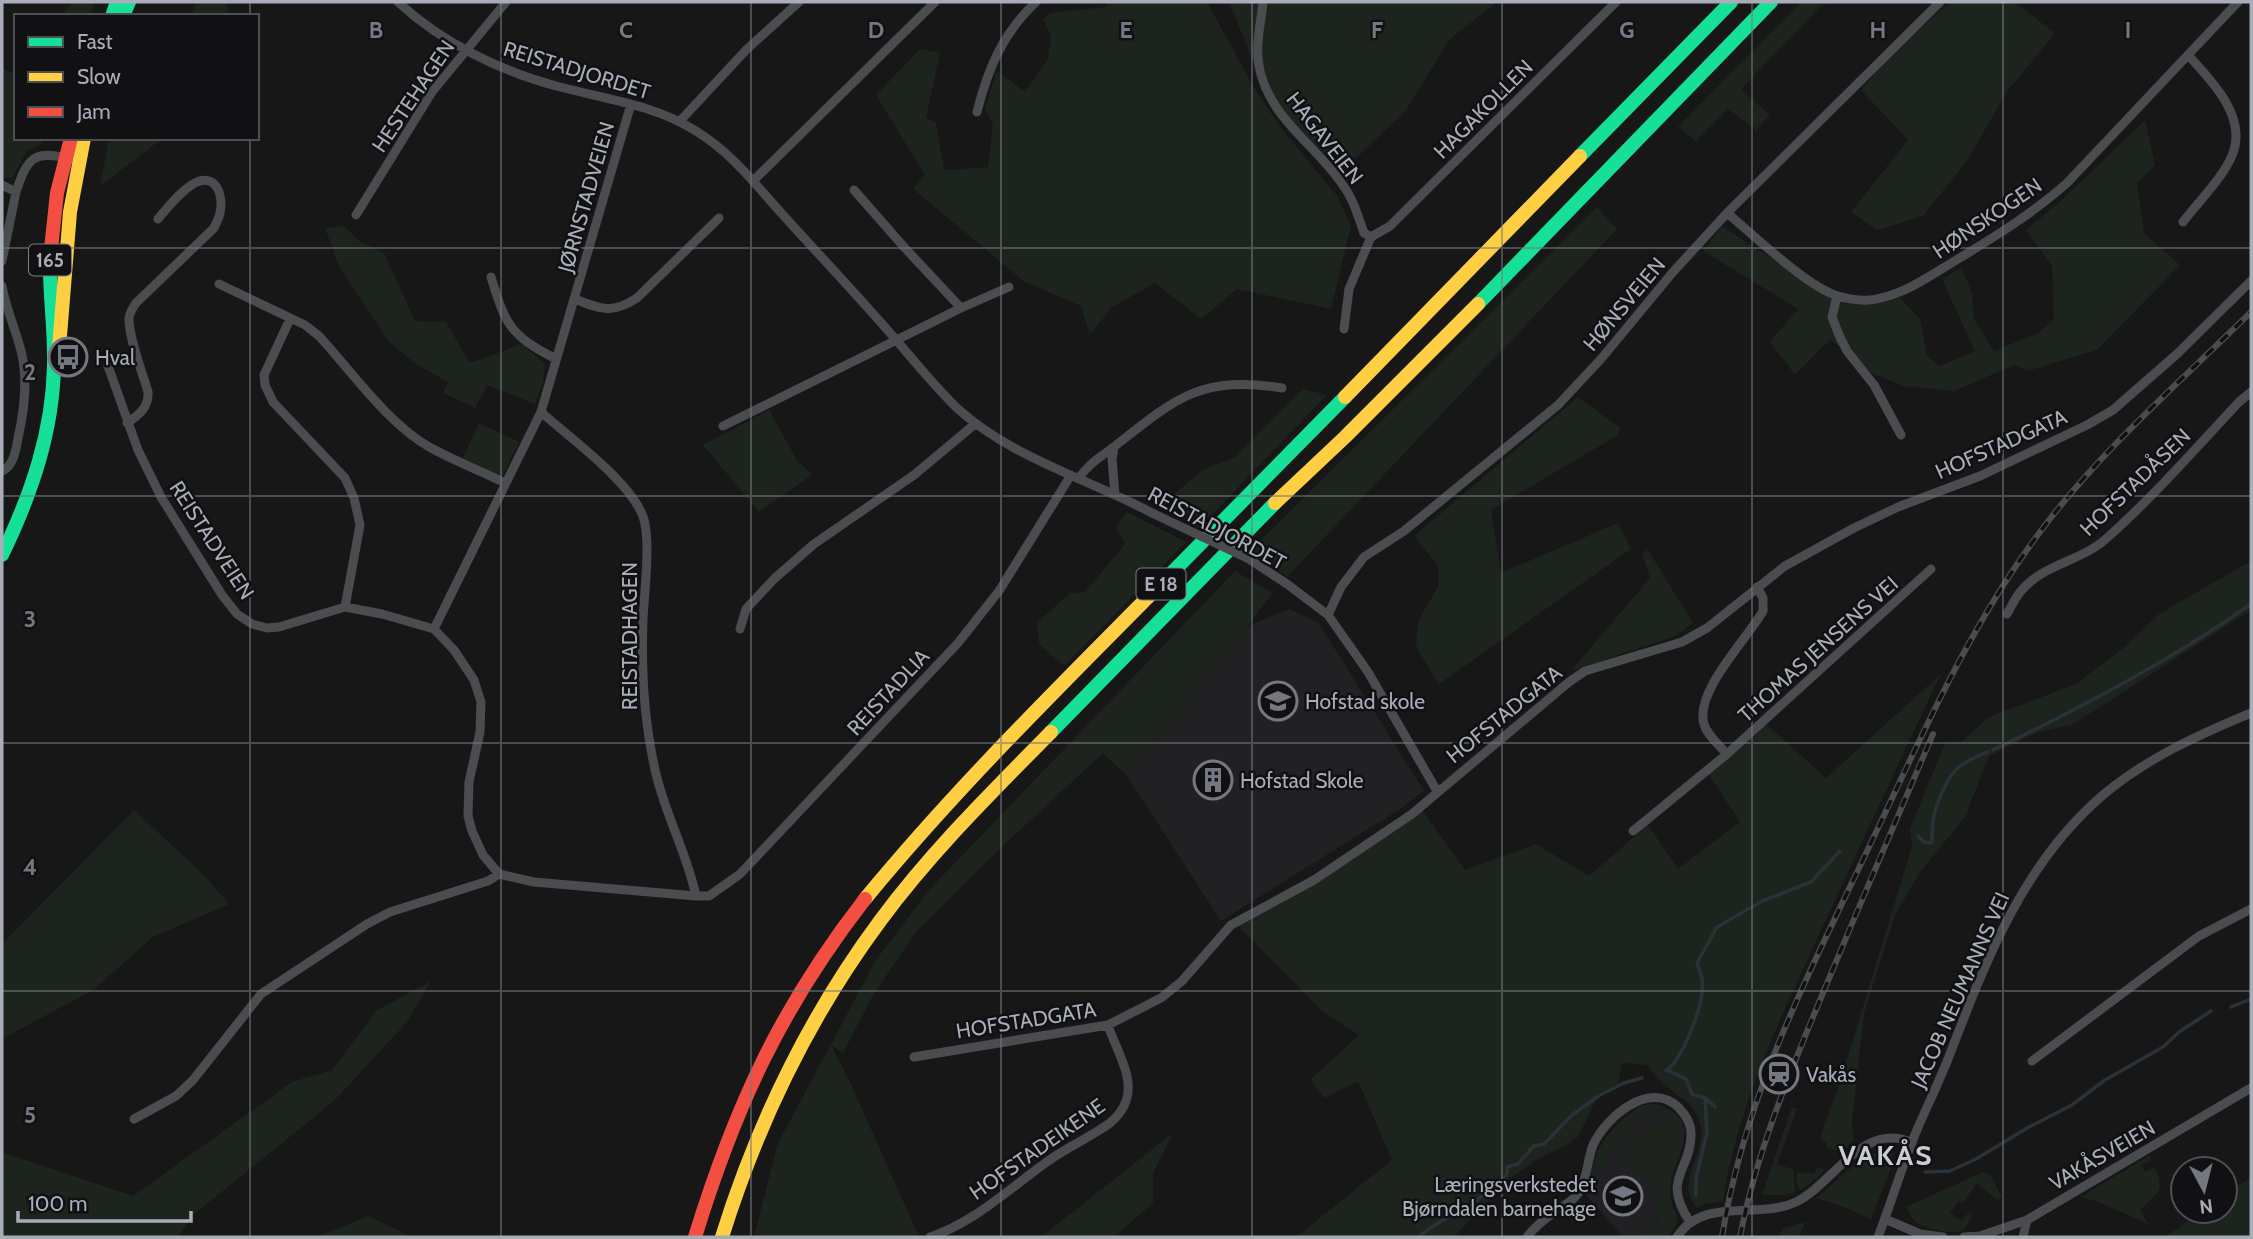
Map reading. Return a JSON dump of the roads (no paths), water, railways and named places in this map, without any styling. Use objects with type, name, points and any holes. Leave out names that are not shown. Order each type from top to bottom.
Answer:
[{"type":"main road","name":"E 18","points":[[695,1237],[732,1129],[767,1051],[822,957],[895,860],[1025,723],[1731,2]]},
{"type":"main road","name":"E 18","points":[[722,1237],[734,1194],[783,1073],[846,969],[914,878],[957,829],[1163,616],[1345,437],[1771,2]]},
{"type":"main road","name":"165","points":[[71,140],[71,160]]},
{"type":"main road","name":"165","points":[[2,555],[20,518],[44,444],[54,365],[50,239],[55,196],[83,140]]},
{"type":"street","name":"REISTADJORDET","points":[[398,2],[440,35],[466,49],[534,80],[631,104],[680,121],[724,151],[754,180],[928,378],[975,424],[1003,442],[1249,559],[1328,615],[1368,672],[1437,791]]},
{"type":"street","name":"HESTEHAGEN","points":[[356,215],[432,92],[506,2]]},
{"type":"street","points":[[680,121],[747,49],[799,2]]},
{"type":"street","points":[[754,180],[935,2]]},
{"type":"street","points":[[977,112],[989,68],[998,50],[1009,30],[1036,2]]},
{"type":"street","name":"HAGAVEIEN","points":[[1263,2],[1258,44],[1264,85],[1290,125],[1342,183],[1364,233],[1371,237]]},
{"type":"street","name":"HAGAKOLLEN","points":[[1371,237],[1390,226],[1616,2]]},
{"type":"street","name":"HØNSVEIEN","points":[[1328,615],[1341,587],[1364,557],[1404,531],[1558,405],[1727,213],[1940,2]]},
{"type":"street","name":"HØNSKOGEN","points":[[1727,213],[1815,284],[1837,296],[1862,300],[1880,299],[1918,284],[2042,205],[2067,183],[2238,2]]},
{"type":"street","points":[[2183,222],[2227,165],[2235,149],[2235,127],[2228,107],[2214,82],[2188,55]]},
{"type":"street","name":"JØRNSTADVEIEN","points":[[434,629],[541,412],[631,104]]},
{"type":"street","points":[[2,261],[16,192],[30,160],[48,155],[71,160]]},
{"type":"street","points":[[127,423],[145,408],[148,401],[148,392],[132,335],[129,318],[131,310],[214,228],[220,214],[218,188],[212,180],[206,179],[193,184],[158,219]]},
{"type":"street","points":[[2,185],[16,192]]},
{"type":"street","points":[[854,190],[961,308]]},
{"type":"street","name":"JØRNSTADVEIEN","points":[[575,299],[601,309],[611,310],[624,306],[637,298],[719,218]]},
{"type":"street","points":[[1344,329],[1349,289],[1371,237]]},
{"type":"street","points":[[491,277],[503,315],[515,332],[532,346],[556,359]]},
{"type":"street","name":"HOFSTADGATA","points":[[915,1057],[1108,1025],[1161,998],[1182,981],[1236,921],[1314,880],[1412,814],[1585,671],[1682,642],[1707,628],[1785,566],[1854,528],[1898,507],[1980,476],[2113,410],[2177,354],[2251,281]]},
{"type":"street","points":[[219,284],[305,325],[319,336],[390,415],[414,436],[430,447],[505,483]]},
{"type":"street","points":[[2,286],[21,349],[25,378],[24,404],[17,444],[12,461],[7,469],[2,471]]},
{"type":"street","points":[[723,426],[1009,287]]},
{"type":"street","points":[[1837,296],[1832,317],[1839,335],[1847,351],[1874,385],[1901,435]]},
{"type":"street","points":[[290,319],[264,375],[264,385],[273,402],[345,478],[354,498],[360,524],[345,607]]},
{"type":"street","name":"REISTADVEIEN","points":[[108,366],[127,423],[161,497],[222,595],[237,614],[252,624],[267,628],[279,627],[345,607],[434,629]]},
{"type":"street","name":"REISTADLIA","points":[[695,896],[709,896],[740,874],[958,643],[999,591],[1075,476],[1133,430],[1189,394],[1220,385],[1252,384],[1282,388]]},
{"type":"street","name":"HOFSTADÅSEN","points":[[2007,614],[2020,591],[2037,576],[2084,555],[2105,540],[2251,392]]},
{"type":"street","name":"REISTADHAGEN","points":[[541,412],[628,489],[644,517],[646,537],[643,701],[656,776],[691,873],[695,896]]},
{"type":"street","points":[[740,629],[746,609],[784,570],[814,544],[914,475],[975,424]]},
{"type":"street","points":[[1114,447],[1112,459],[1115,494]]},
{"type":"street","name":"THOMAS JENSENS VEI","points":[[1633,831],[1727,754],[1931,569]]},
{"type":"street","name":"THOMAS JENSENS VEI","points":[[1727,754],[1708,732],[1703,712],[1706,698],[1718,676],[1763,611],[1763,598],[1757,587]]},
{"type":"street","points":[[434,629],[464,663],[474,680],[481,702],[480,732],[469,782],[468,816],[483,855],[499,874],[534,882],[695,896]]},
{"type":"street","name":"JACOB NEUMANNS VEI","points":[[1912,1143],[1992,951],[2016,902],[2038,867],[2102,796],[2152,759],[2195,736],[2251,713]]},
{"type":"street","points":[[134,1119],[176,1096],[193,1080],[261,994],[367,924],[390,912],[488,881],[499,874]]},
{"type":"street","points":[[2032,1061],[2199,936],[2251,909]]},
{"type":"street","name":"HOFSTADEIKENE","points":[[930,1237],[949,1231],[967,1220],[1052,1158],[1112,1121],[1121,1112],[1127,1099],[1128,1084],[1126,1071],[1108,1025]]},
{"type":"street","name":"VAKÅSVEIEN","points":[[1964,1237],[1980,1236],[2027,1220],[2251,1088]]},
{"type":"street","points":[[1527,1237],[1577,1195],[1593,1146],[1605,1127],[1633,1103],[1649,1097],[1672,1102],[1681,1109],[1691,1126],[1689,1148],[1678,1176],[1677,1188],[1690,1222]]},
{"type":"street","points":[[1677,1237],[1690,1222],[1707,1214],[1794,1203],[1816,1190],[1867,1143],[1893,1137],[1902,1138],[1912,1143],[1878,1237]]},
{"type":"street","points":[[1885,1219],[1920,1234],[1943,1237]]},
{"type":"street","points":[[2023,1237],[2027,1220]]},
{"type":"waterway","points":[[1993,750],[2125,682],[2189,645],[2251,604]]},
{"type":"waterway","points":[[1918,836],[1924,842],[1931,843],[1936,809],[1948,781],[1962,765],[1988,752]]},
{"type":"waterway","points":[[1666,1071],[1686,1042],[1697,1015],[1702,989],[1697,963],[1717,927],[1762,901],[1811,882],[1840,851]]},
{"type":"waterway","points":[[2231,1007],[2251,999]]},
{"type":"waterway","points":[[1925,1172],[1950,1171],[2072,1105],[2105,1080],[2163,1047],[2179,1032],[2211,1011]]},
{"type":"waterway","points":[[1667,1070],[1686,1079],[1692,1094],[1705,1098],[1707,1133],[1696,1178],[1696,1196]]},
{"type":"waterway","points":[[1419,1237],[1429,1228],[1476,1201],[1507,1174],[1507,1167],[1518,1164],[1534,1146],[1544,1144],[1572,1115],[1600,1095],[1624,1083],[1642,1078]]},
{"type":"waterway","points":[[1705,1098],[1715,1107]]},
{"type":"railway","points":[[1722,1237],[1732,1184],[1746,1134],[1781,1037],[1908,765],[1990,606],[2040,532],[2088,473],[2251,312]]},
{"type":"railway","points":[[1740,1237],[1755,1176],[1785,1087],[1933,734]]},
{"type":"place","name":"Hval","points":[[68,357]]},
{"type":"place","name":"Hofstad skole","points":[[1278,701]]},
{"type":"place","name":"Hofstad Skole","points":[[1213,780]]},
{"type":"place","name":"Vakås","points":[[1779,1074]]},
{"type":"place","name":"Læringsverkstedet Bjørndalen barnehage","points":[[1623,1196]]},
{"type":"district","name":"VAKÅS","points":[[1886,1155]]}]
